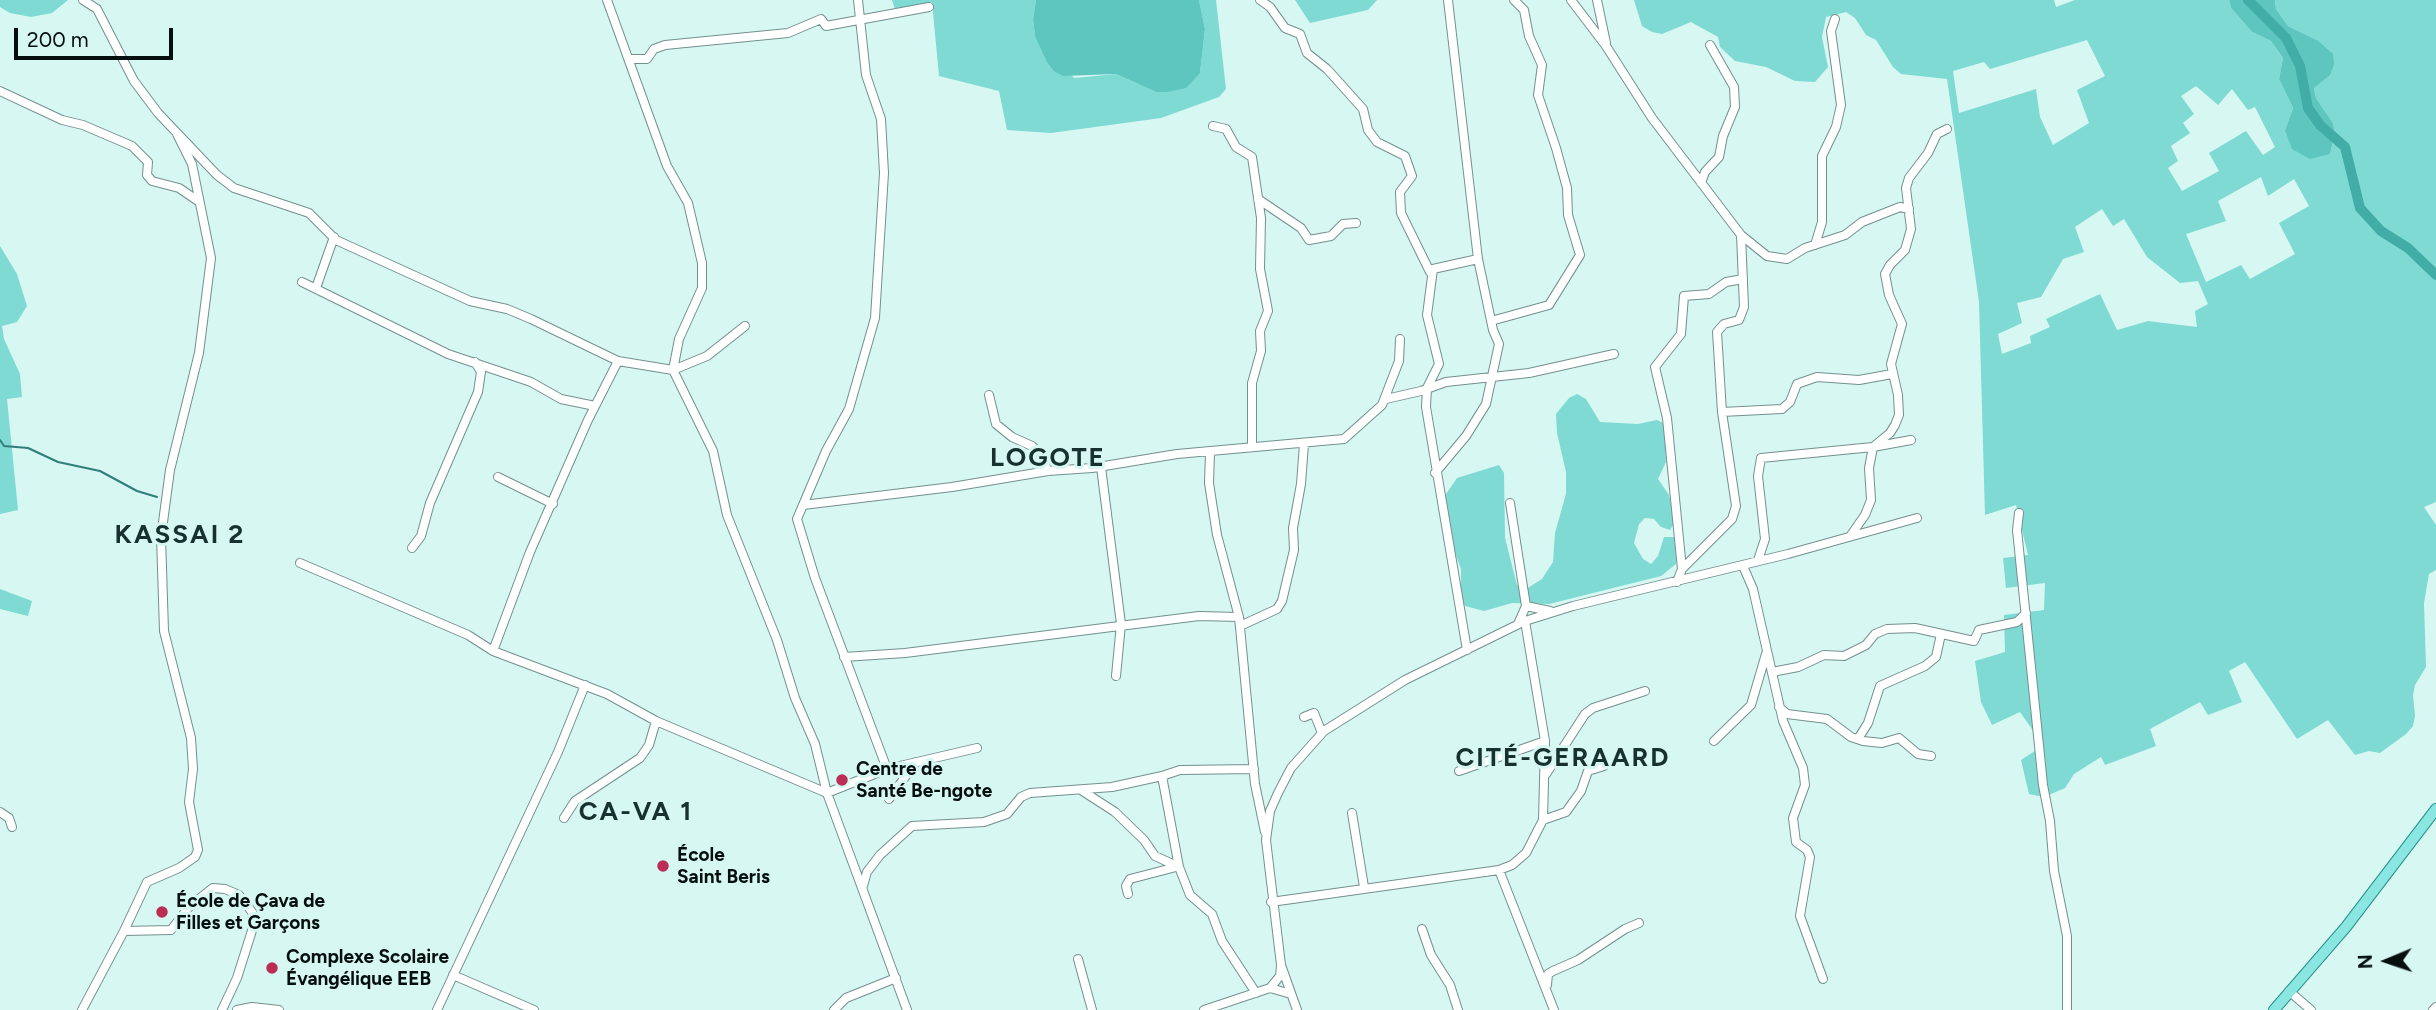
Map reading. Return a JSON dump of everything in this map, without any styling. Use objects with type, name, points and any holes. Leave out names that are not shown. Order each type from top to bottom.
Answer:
[{"type":"main road","points":[[2274,1010],[2346,927],[2436,808]]},
{"type":"street","points":[[83,0],[97,9]]},
{"type":"street","points":[[94,0],[134,81],[177,134],[217,175],[234,188],[309,213],[334,237],[470,301],[507,309],[531,318],[618,361],[673,370],[708,356],[745,326]]},
{"type":"street","points":[[607,0],[667,166],[688,203],[702,263],[702,288],[679,339],[673,370],[713,451],[727,515],[815,744],[827,793],[907,1010]]},
{"type":"street","points":[[858,0],[866,75],[881,119],[884,173],[875,318],[849,409],[826,451],[797,519],[844,657],[887,769]]},
{"type":"street","points":[[1260,0],[1270,7],[1285,28],[1300,34],[1307,53],[1327,69],[1363,109],[1368,130],[1377,142],[1405,156],[1412,176],[1399,192],[1401,214],[1430,272],[1427,324],[1439,364],[1427,388],[1426,407],[1435,473],[1445,510],[1448,544],[1467,650]]},
{"type":"street","points":[[1435,473],[1466,436],[1486,404],[1499,344],[1491,321],[1478,259],[1448,0]]},
{"type":"street","points":[[1491,321],[1549,305],[1577,265],[1580,250],[1569,215],[1567,188],[1538,95],[1542,65],[1529,36],[1524,10],[1514,0]]},
{"type":"street","points":[[1571,0],[1606,46],[1651,118],[1741,235],[1757,250],[1777,259],[1787,259],[1815,245],[1845,235],[1862,222],[1900,207],[1909,209]]},
{"type":"street","points":[[1597,0],[1606,46]]},
{"type":"street","points":[[629,59],[647,59],[654,49],[665,45],[788,33],[821,19],[826,26],[929,8]]},
{"type":"street","points":[[1815,245],[1822,222],[1822,156],[1836,127],[1841,105],[1831,31],[1835,19]]},
{"type":"street","points":[[1701,183],[1705,172],[1719,157],[1723,136],[1735,107],[1734,87],[1710,45]]},
{"type":"street","points":[[0,91],[62,120],[83,125],[132,146],[148,162],[146,175],[152,181],[178,188],[198,201]]},
{"type":"street","points":[[1213,126],[1226,129],[1236,147],[1252,157],[1258,199],[1259,269],[1268,311],[1260,331],[1261,352],[1252,383],[1252,446]]},
{"type":"street","points":[[1851,535],[1865,515],[1871,500],[1869,468],[1873,447],[1890,433],[1899,415],[1898,395],[1891,364],[1899,344],[1902,324],[1889,295],[1885,274],[1905,250],[1911,229],[1909,178],[1928,153],[1937,134],[1947,129]]},
{"type":"street","points":[[82,1010],[147,882],[179,868],[195,857],[198,850],[189,802],[193,769],[191,738],[164,631],[162,537],[170,471],[199,353],[209,291],[211,258],[192,164],[177,134]]},
{"type":"street","points":[[1258,199],[1301,228],[1309,240],[1331,236],[1343,224],[1356,223]]},
{"type":"street","points":[[1677,582],[1682,569],[1732,519],[1736,506],[1722,412],[1717,331],[1724,324],[1739,320],[1744,307],[1741,235]]},
{"type":"street","points":[[316,288],[334,237]]},
{"type":"street","points":[[1430,272],[1440,266],[1478,259]]},
{"type":"street","points":[[1682,569],[1667,418],[1655,367],[1681,334],[1684,324],[1684,296],[1709,294],[1726,282],[1743,279]]},
{"type":"street","points":[[302,282],[440,351],[531,382],[561,399],[595,406]]},
{"type":"street","points":[[803,505],[952,487],[1048,471],[1101,467],[1164,456],[1344,439],[1386,399],[1399,361],[1400,339]]},
{"type":"street","points":[[1386,399],[1446,382],[1529,373],[1614,354]]},
{"type":"street","points":[[493,651],[530,552],[618,361]]},
{"type":"street","points":[[412,548],[421,536],[430,503],[478,392],[481,372],[475,362]]},
{"type":"street","points":[[1722,412],[1782,409],[1790,402],[1797,384],[1817,376],[1859,380],[1892,374]]},
{"type":"street","points":[[989,396],[996,424],[1040,453],[1048,471]]},
{"type":"street","points":[[1758,560],[1765,539],[1758,476],[1761,458],[1873,447],[1911,440]]},
{"type":"street","points":[[844,657],[905,653],[1199,616],[1239,622],[1276,609],[1282,601],[1293,550],[1293,528],[1301,484],[1304,444]]},
{"type":"street","points":[[1210,453],[1209,483],[1219,544],[1223,547],[1239,622],[1254,769],[1266,840],[1281,965],[1297,1010]]},
{"type":"street","points":[[1101,467],[1121,624],[1116,676]]},
{"type":"street","points":[[498,477],[554,504]]},
{"type":"street","points":[[1272,902],[1499,870],[1512,865],[1526,853],[1543,820],[1545,741],[1521,623],[1525,606],[1510,503]]},
{"type":"street","points":[[2019,513],[2043,785],[2050,821],[2049,837],[2067,936],[2067,1010]]},
{"type":"street","points":[[1266,840],[1270,811],[1291,768],[1322,733],[1405,680],[1521,623],[1553,612],[1743,566],[1917,518]]},
{"type":"street","points":[[300,563],[468,635],[493,651],[585,685],[656,721],[827,793],[887,769],[977,748]]},
{"type":"street","points":[[1743,566],[1753,589],[1779,707],[1803,768],[1805,785],[1793,818],[1796,842],[1807,850],[1810,857],[1800,916],[1823,979]]},
{"type":"street","points":[[1525,606],[1553,612]]},
{"type":"street","points":[[1772,672],[1798,667],[1824,655],[1844,656],[1866,645],[1875,634],[1887,629],[1915,628],[1974,641],[1979,629],[2017,622],[2026,613]]},
{"type":"street","points":[[1858,739],[1868,723],[1880,686],[1925,666],[1936,657],[1941,634]]},
{"type":"street","points":[[1714,741],[1751,705],[1767,651]]},
{"type":"street","points":[[437,1010],[558,752],[585,685]]},
{"type":"street","points":[[1545,775],[1585,714],[1593,708],[1645,691]]},
{"type":"street","points":[[1779,707],[1787,714],[1827,719],[1858,739],[1882,743],[1899,738],[1918,754],[1931,756]]},
{"type":"street","points":[[1304,717],[1314,713],[1322,733]]},
{"type":"street","points":[[564,818],[575,801],[640,758],[649,745],[656,721]]},
{"type":"street","points":[[1459,771],[1545,741]]},
{"type":"street","points":[[889,799],[916,762]]},
{"type":"street","points":[[1543,820],[1566,811],[1581,791],[1588,771],[1604,766]]},
{"type":"street","points":[[863,887],[867,873],[880,855],[912,826],[984,822],[1007,814],[1021,797],[1030,793],[1081,790],[1162,776],[1180,770],[1254,769]]},
{"type":"street","points":[[1162,776],[1178,867],[1190,895],[1212,914],[1222,941],[1256,993]]},
{"type":"street","points":[[1081,790],[1115,812],[1144,839],[1155,856],[1178,867]]},
{"type":"street","points":[[0,812],[9,818],[12,827]]},
{"type":"street","points":[[1352,813],[1364,887]]},
{"type":"street","points":[[1128,894],[1126,886],[1130,879],[1178,867]]},
{"type":"street","points":[[1499,870],[1554,1010]]},
{"type":"street","points":[[124,931],[171,930],[189,907],[213,888],[225,889],[239,895],[253,912],[254,921],[225,1008]]},
{"type":"street","points":[[1546,988],[1548,974],[1578,960],[1625,929],[1639,923]]},
{"type":"street","points":[[1422,929],[1431,955],[1450,985],[1458,1010]]},
{"type":"street","points":[[1078,959],[1082,985],[1092,1010]]},
{"type":"street","points":[[1207,1010],[1270,988],[1280,976],[1281,965]]},
{"type":"street","points":[[453,975],[534,1010]]},
{"type":"street","points":[[834,1010],[846,998],[896,978]]},
{"type":"street","points":[[1270,988],[1291,994]]},
{"type":"street","points":[[2289,991],[2311,1010]]},
{"type":"street","points":[[88,995],[91,1010]]},
{"type":"street","points":[[237,1010],[252,1007],[279,1010]]},
{"type":"shaded area","points":[[0,0],[68,0],[52,13],[31,17],[10,13],[0,7]]},
{"type":"shaded area","points":[[892,0],[1036,0],[1033,19],[1035,36],[1074,78],[1116,74],[1156,92],[1200,73],[1205,29],[1199,0],[1216,0],[1226,89],[1219,97],[1161,118],[1051,133],[1007,130],[999,91],[939,76],[932,2],[895,9]]},
{"type":"shaded area","points":[[1036,0],[1199,0],[1205,29],[1200,73],[1186,88],[1167,92],[1156,92],[1116,74],[1063,76],[1054,71],[1047,62],[1035,36],[1033,19]]},
{"type":"shaded area","points":[[1295,0],[1377,0],[1368,10],[1310,23]]},
{"type":"shaded area","points":[[1634,0],[2054,0],[2056,7],[2075,0],[2229,0],[2231,8],[2252,32],[2271,41],[2283,58],[2279,79],[2293,108],[2285,130],[2330,154],[2335,133],[2333,123],[2316,98],[2314,88],[2321,80],[2317,40],[2288,26],[2276,9],[2275,0],[2436,0],[2436,502],[2424,507],[2436,525],[2436,570],[2429,574],[2424,603],[2426,667],[2415,685],[2415,716],[2413,726],[2406,734],[2380,753],[2369,751],[2355,755],[2328,720],[2297,739],[2245,662],[2229,671],[2242,702],[2208,715],[2200,702],[2150,729],[2156,746],[2105,765],[2101,757],[2074,774],[2065,788],[2044,797],[2029,794],[2021,760],[2038,749],[2034,732],[2020,712],[1992,725],[1981,702],[1975,661],[2005,652],[2004,615],[2044,610],[2045,583],[2006,588],[2003,558],[2028,555],[2016,505],[1985,515],[1979,302],[1947,79],[1901,74],[1893,67],[1876,40],[1866,35],[1855,18],[1846,12],[1826,17],[1822,37],[1828,67],[1815,82],[1795,81],[1766,67],[1735,61],[1720,47],[1718,37],[1691,22],[1662,34],[1642,26]],"holes":[[[2087,40],[2105,76],[2077,90],[2089,123],[2053,145],[2040,117],[2036,89],[1959,113],[1953,71],[1984,62],[1990,69]],[[2196,86],[2218,105],[2232,89],[2248,110],[2255,107],[2275,147],[2263,155],[2246,131],[2209,153],[2219,171],[2182,191],[2168,168],[2178,161],[2171,146],[2190,133],[2183,123],[2194,114],[2181,96]],[[2261,177],[2268,196],[2294,179],[2309,206],[2279,223],[2295,254],[2250,279],[2241,265],[2206,282],[2186,234],[2226,221],[2218,201]],[[2102,209],[2113,226],[2124,219],[2147,257],[2180,283],[2198,281],[2208,304],[2195,311],[2197,327],[2148,321],[2117,330],[2100,294],[2046,319],[2050,327],[2030,336],[2031,343],[2002,354],[1998,334],[2022,323],[2017,303],[2041,297],[2063,259],[2084,252],[2075,227]]]},
{"type":"shaded area","points":[[2229,0],[2275,0],[2276,9],[2288,26],[2317,40],[2333,54],[2334,65],[2330,75],[2314,88],[2316,98],[2333,123],[2335,133],[2330,154],[2310,159],[2292,149],[2285,130],[2293,108],[2279,79],[2283,58],[2271,41],[2252,32],[2231,8]]},
{"type":"shaded area","points":[[0,246],[17,274],[27,306],[17,322],[2,326],[4,339],[20,374],[22,397],[7,399],[18,510],[0,514]]},
{"type":"shaded area","points":[[1577,394],[1586,399],[1600,422],[1638,424],[1657,420],[1665,424],[1666,462],[1658,479],[1669,495],[1675,522],[1670,530],[1661,527],[1654,519],[1645,518],[1639,524],[1634,543],[1643,559],[1651,564],[1658,556],[1664,537],[1674,537],[1677,545],[1676,564],[1661,576],[1549,604],[1512,603],[1484,611],[1465,606],[1461,598],[1461,569],[1444,523],[1446,494],[1457,478],[1499,465],[1504,473],[1505,538],[1517,585],[1526,589],[1542,579],[1553,562],[1555,533],[1566,494],[1566,472],[1557,433],[1556,414],[1569,398]]},
{"type":"shaded area","points":[[0,589],[32,601],[28,616],[0,609]]},
{"type":"waterway","points":[[2248,0],[2286,38],[2300,66],[2308,108],[2320,125],[2345,147],[2360,208],[2381,231],[2408,248],[2436,275]]},
{"type":"waterway","points":[[0,440],[4,446],[28,448],[58,462],[100,471],[137,491],[157,497]]},
{"type":"place","name":"Centre de Santé Be-ngote","points":[[842,780]]},
{"type":"place","name":"École Saint Beris","points":[[663,866]]},
{"type":"place","name":"École de Çava de Filles et Garçons","points":[[162,912]]},
{"type":"place","name":"Complexe Scolaire Évangélique EEB","points":[[272,968]]},
{"type":"district","name":"LOGOTE","points":[[1048,458]]},
{"type":"district","name":"KASSAI 2","points":[[180,535]]},
{"type":"district","name":"CITÉ-GERAARD","points":[[1563,758]]},
{"type":"district","name":"CA-VA 1","points":[[636,812]]}]
